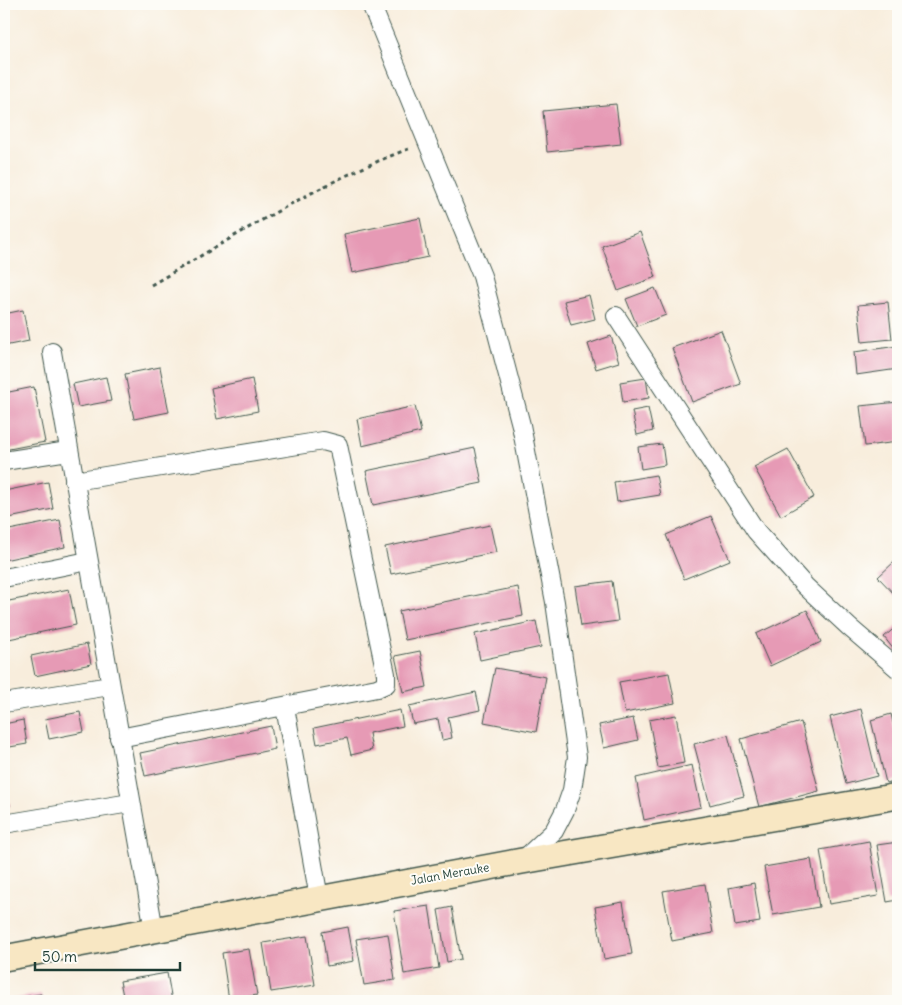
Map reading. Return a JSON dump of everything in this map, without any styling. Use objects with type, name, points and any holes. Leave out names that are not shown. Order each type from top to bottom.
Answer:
[{"type":"street","points":[[371,4],[482,276],[521,425],[555,602],[577,757],[572,790],[565,810],[554,831],[522,861]]},
{"type":"street","points":[[616,316],[756,531],[805,586],[849,628],[898,669]]},
{"type":"street","points":[[52,352],[130,803],[154,930]]},
{"type":"street","points":[[74,480],[323,441],[338,444],[382,655],[386,684],[377,688],[119,738]]},
{"type":"street","points":[[4,461],[68,451]]},
{"type":"street","points":[[4,578],[88,561]]},
{"type":"street","points":[[4,703],[110,686]]},
{"type":"street","points":[[285,707],[319,898]]},
{"type":"street","name":"Jalan Merauke","points":[[4,958],[522,861],[898,796]]},
{"type":"street","points":[[4,824],[130,803]]},
{"type":"path","points":[[151,285],[319,189],[366,165],[428,142]]},
{"type":"building","points":[[616,104],[621,144],[547,152],[543,111]]},
{"type":"building","points":[[420,218],[428,257],[352,273],[344,234]]},
{"type":"building","points":[[640,232],[656,277],[618,291],[602,246]]},
{"type":"building","points":[[655,288],[666,315],[637,326],[626,299]]},
{"type":"building","points":[[589,295],[595,319],[571,325],[564,301]]},
{"type":"building","points":[[888,302],[892,339],[862,342],[858,305]]},
{"type":"building","points":[[23,310],[29,341],[4,346],[4,314]]},
{"type":"building","points":[[721,330],[741,384],[692,402],[672,348]]},
{"type":"building","points":[[611,336],[619,362],[596,369],[588,344]]},
{"type":"building","points":[[898,346],[898,369],[856,375],[854,352]]},
{"type":"building","points":[[160,367],[169,412],[134,419],[125,374]]},
{"type":"building","points":[[106,377],[111,401],[78,407],[73,384]]},
{"type":"building","points":[[646,378],[649,398],[623,402],[620,382]]},
{"type":"building","points":[[252,379],[258,411],[217,419],[211,388]]},
{"type":"building","points":[[34,387],[45,442],[4,450],[4,393]]},
{"type":"building","points":[[898,402],[898,442],[865,446],[860,406]]},
{"type":"building","points":[[415,406],[421,432],[362,446],[357,419]]},
{"type":"building","points":[[648,408],[653,431],[637,435],[632,411]]},
{"type":"building","points":[[662,444],[665,465],[641,469],[638,447]]},
{"type":"building","points":[[475,448],[482,483],[373,505],[366,471]]},
{"type":"building","points":[[788,449],[814,497],[781,516],[754,467]]},
{"type":"building","points":[[656,475],[660,495],[617,502],[614,482]]},
{"type":"building","points":[[48,482],[53,509],[4,519],[4,491]]},
{"type":"building","points":[[711,516],[730,560],[684,579],[666,535]]},
{"type":"building","points":[[60,520],[65,547],[4,560],[4,531]]},
{"type":"building","points":[[490,525],[496,552],[391,574],[385,547]]},
{"type":"building","points":[[895,561],[898,564],[898,598],[878,577]]},
{"type":"building","points":[[612,581],[618,621],[581,626],[575,586]]},
{"type":"building","points":[[518,587],[523,616],[405,640],[399,611]]},
{"type":"building","points":[[69,589],[76,625],[4,640],[4,602]]},
{"type":"building","points":[[807,610],[821,642],[770,666],[756,634]]},
{"type":"building","points":[[536,621],[541,647],[480,660],[475,634]]},
{"type":"building","points":[[898,625],[898,655],[884,637]]},
{"type":"building","points":[[87,644],[91,664],[35,676],[31,656]]},
{"type":"building","points":[[420,651],[427,687],[403,692],[395,656]]},
{"type":"building","points":[[495,668],[546,677],[536,732],[484,722]]},
{"type":"building","points":[[669,673],[675,703],[625,713],[619,682]]},
{"type":"building","points":[[476,692],[480,710],[448,717],[452,738],[442,740],[438,719],[413,724],[409,706]]},
{"type":"building","points":[[861,709],[877,776],[846,784],[830,717]]},
{"type":"building","points":[[400,710],[403,726],[369,733],[372,750],[351,755],[347,738],[317,744],[314,728]]},
{"type":"building","points":[[80,712],[84,732],[49,739],[45,719]]},
{"type":"building","points":[[891,714],[898,743],[898,780],[886,783],[871,720]]},
{"type":"building","points":[[676,715],[684,763],[658,768],[649,720]]},
{"type":"building","points":[[633,718],[638,740],[604,748],[599,725]]},
{"type":"building","points":[[23,720],[27,744],[4,748],[4,724]]},
{"type":"building","points":[[801,722],[819,791],[759,807],[741,739]]},
{"type":"building","points":[[271,726],[275,749],[145,776],[140,753]]},
{"type":"building","points":[[728,735],[744,796],[710,805],[694,744]]},
{"type":"building","points":[[692,765],[701,807],[644,820],[636,778]]},
{"type":"building","points":[[6,782],[10,806],[4,808],[4,783]]},
{"type":"building","points":[[869,841],[878,896],[829,904],[820,850]]},
{"type":"building","points":[[898,842],[898,900],[887,902],[877,845]]},
{"type":"building","points":[[811,859],[819,907],[773,915],[764,867]]},
{"type":"building","points":[[754,883],[760,922],[735,926],[729,888]]},
{"type":"building","points":[[705,884],[713,933],[672,941],[663,891]]},
{"type":"building","points":[[623,902],[632,954],[604,959],[595,907]]},
{"type":"building","points":[[429,906],[439,968],[404,974],[394,911]]},
{"type":"building","points":[[452,907],[461,959],[447,962],[438,910]]},
{"type":"building","points":[[348,927],[354,961],[327,966],[322,932]]},
{"type":"building","points":[[388,934],[395,980],[364,985],[356,939]]},
{"type":"building","points":[[307,936],[315,985],[271,992],[263,943]]},
{"type":"building","points":[[249,949],[257,995],[229,1000],[222,953]]},
{"type":"building","points":[[167,973],[172,1001],[124,1001],[120,981]]},
{"type":"building","points":[[41,994],[42,1001],[13,1001],[12,999]]}]
